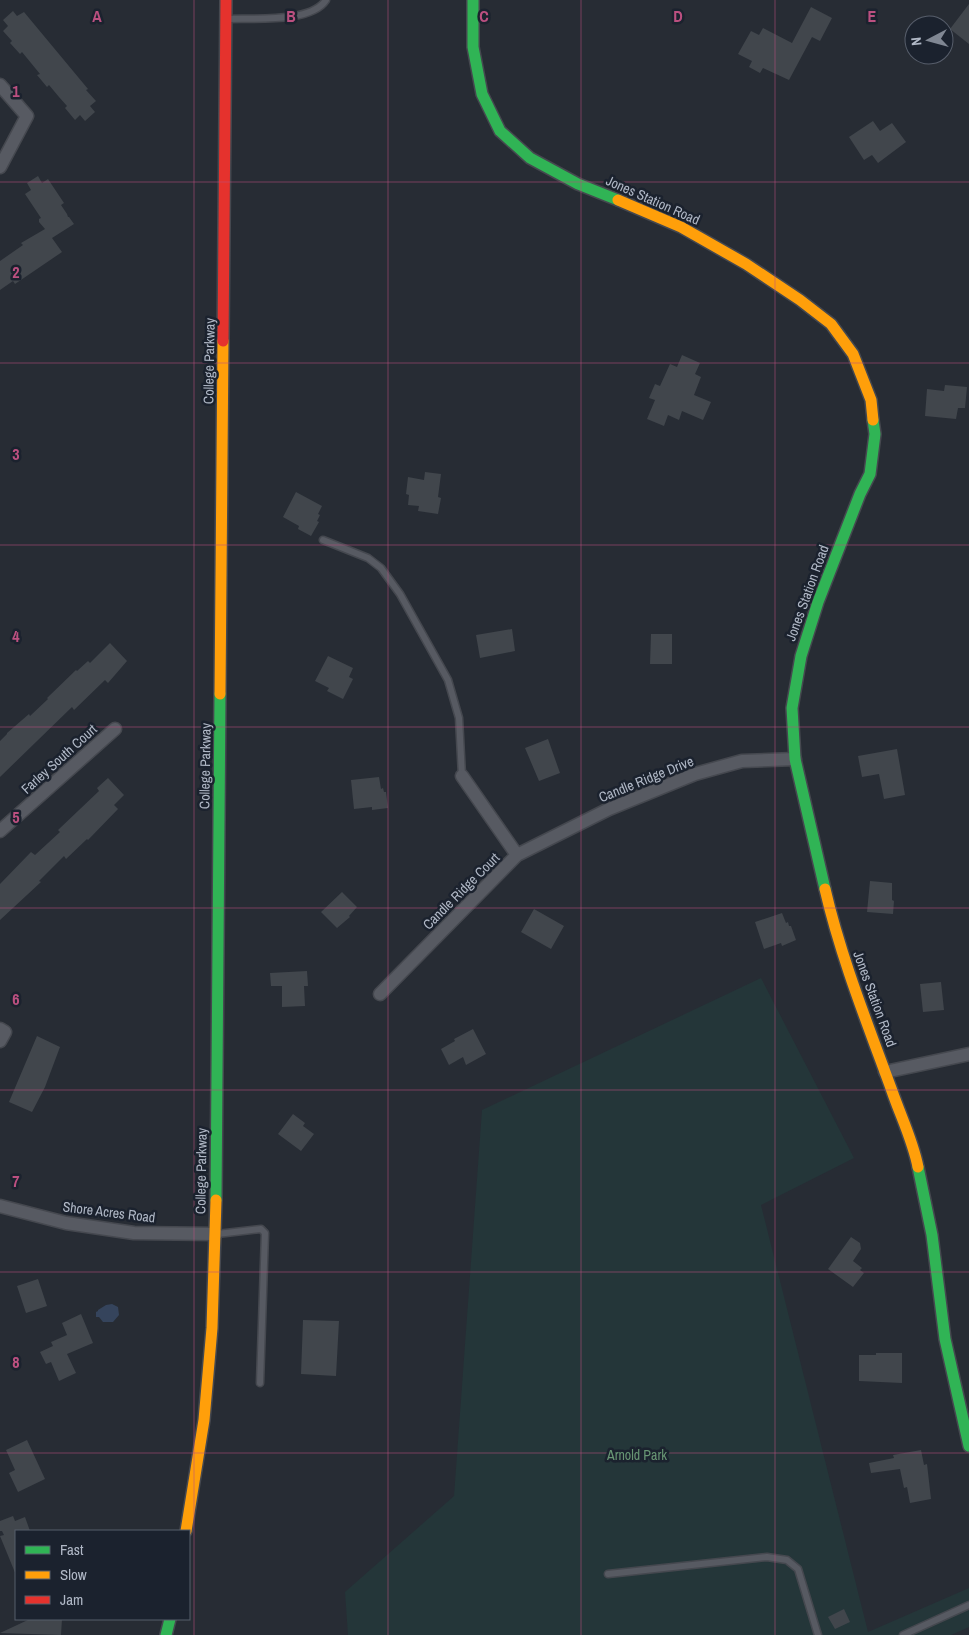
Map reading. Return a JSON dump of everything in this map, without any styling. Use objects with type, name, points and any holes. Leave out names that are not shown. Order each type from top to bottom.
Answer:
[{"type":"street","name":"College Parkway","points":[[186,1530],[204,1420],[212,1328],[216,1234],[226,0]]},
{"type":"street","name":"Jones Station Road","points":[[473,0],[473,47],[482,94],[500,131],[530,158],[578,184],[681,227],[746,264],[800,300],[831,324],[853,354],[871,400],[876,434],[870,474],[860,494],[818,602],[801,656],[792,708],[795,758],[834,928],[915,1151],[932,1235],[945,1339],[969,1446]]},
{"type":"street","points":[[0,85],[27,116],[0,167]]},
{"type":"street","name":"Farley South Court","points":[[0,831],[115,730]]},
{"type":"street","name":"Candle Ridge Drive","points":[[517,855],[609,809],[694,774],[742,761],[795,758]]},
{"type":"street","name":"Candle Ridge Court","points":[[380,994],[517,855],[462,776]]},
{"type":"street","points":[[0,1030],[5,1032],[0,1041]]},
{"type":"street","points":[[885,1072],[969,1054]]},
{"type":"street","name":"Shore Acres Road","points":[[0,1206],[66,1223],[134,1233],[216,1234]]},
{"type":"street","points":[[166,1635],[170,1620]]},
{"type":"lane","points":[[227,20],[309,14],[319,9],[326,0]]},
{"type":"lane","points":[[323,540],[368,558],[381,568],[400,594],[448,680],[459,718],[462,776]]},
{"type":"lane","points":[[216,1234],[261,1229],[265,1233],[260,1383]]},
{"type":"lane","points":[[608,1574],[767,1556],[787,1560],[798,1569],[818,1635]]},
{"type":"lane","points":[[903,1635],[969,1605]]},
{"type":"green space","name":"Arnold Park","points":[[761,978],[854,1158],[761,1205],[868,1632],[969,1588],[969,1627],[951,1635],[348,1635],[345,1592],[454,1496],[482,1110]]},
{"type":"water","points":[[112,1304],[118,1307],[119,1315],[113,1322],[103,1322],[99,1317],[96,1317],[98,1310]]},
{"type":"building","points":[[969,4],[969,44],[954,32],[954,24]]},
{"type":"building","points":[[811,7],[832,18],[820,41],[812,37],[789,80],[763,68],[760,73],[749,67],[752,61],[738,54],[751,31],[759,35],[763,28],[792,43]]},
{"type":"building","points":[[13,11],[17,16],[24,12],[96,101],[90,106],[95,112],[85,121],[80,115],[75,120],[65,108],[67,106],[49,85],[47,87],[37,75],[40,74],[22,52],[20,54],[10,43],[12,41],[3,31],[8,26],[3,20]]},
{"type":"building","points":[[873,121],[880,131],[892,123],[906,142],[878,163],[872,155],[864,160],[849,137]]},
{"type":"building","points":[[38,176],[42,183],[48,179],[64,203],[61,205],[74,224],[52,238],[62,252],[15,284],[13,281],[0,290],[0,261],[23,245],[21,243],[45,229],[39,222],[41,218],[25,194],[31,190],[27,183]]},
{"type":"building","points":[[682,355],[700,363],[695,374],[701,377],[694,395],[711,402],[703,420],[682,411],[679,420],[668,415],[664,426],[647,419],[655,400],[649,398],[655,384],[660,386],[670,364],[677,367]]},
{"type":"building","points":[[945,385],[967,387],[965,408],[958,408],[956,419],[925,416],[927,389],[944,391]]},
{"type":"building","points":[[425,472],[441,474],[438,497],[441,498],[438,514],[418,511],[419,506],[408,505],[409,495],[406,494],[408,477],[424,480]]},
{"type":"building","points":[[296,492],[322,506],[318,514],[320,515],[317,521],[319,522],[311,536],[298,529],[299,526],[283,517]]},
{"type":"building","points":[[512,629],[515,651],[480,658],[476,635]]},
{"type":"building","points":[[651,634],[672,634],[672,664],[650,664]]},
{"type":"building","points":[[110,643],[127,661],[108,683],[105,680],[74,710],[72,707],[0,777],[0,741],[29,714],[30,716],[76,670],[88,661],[90,663]]},
{"type":"building","points":[[328,656],[353,668],[349,677],[353,679],[343,699],[327,691],[329,688],[315,681]]},
{"type":"building","points":[[548,739],[560,773],[539,781],[525,748]]},
{"type":"building","points":[[897,749],[905,795],[884,799],[879,774],[862,777],[858,756]]},
{"type":"building","points":[[379,777],[381,789],[383,788],[384,792],[386,792],[388,808],[372,810],[372,807],[354,809],[351,780]]},
{"type":"building","points":[[108,778],[124,795],[114,805],[118,809],[88,840],[66,859],[64,856],[39,881],[41,882],[0,920],[0,884],[31,852],[35,855],[60,832],[58,830],[99,791],[97,788]]},
{"type":"building","points":[[870,881],[892,883],[893,914],[867,912]]},
{"type":"building","points":[[342,892],[357,907],[350,917],[337,928],[321,912]]},
{"type":"building","points":[[534,909],[564,926],[551,949],[521,932]]},
{"type":"building","points":[[782,913],[786,923],[788,922],[789,926],[791,926],[796,940],[782,946],[781,943],[764,949],[755,922]]},
{"type":"building","points":[[307,971],[308,986],[304,986],[305,1006],[282,1007],[282,986],[271,986],[270,973]]},
{"type":"building","points":[[941,982],[944,1010],[923,1012],[920,984]]},
{"type":"building","points":[[473,1029],[486,1054],[466,1065],[463,1057],[449,1065],[441,1049],[455,1041],[454,1039]]},
{"type":"building","points":[[37,1036],[60,1047],[45,1087],[32,1112],[9,1102]]},
{"type":"building","points":[[293,1114],[305,1123],[303,1126],[314,1134],[301,1151],[278,1134]]},
{"type":"building","points":[[851,1237],[860,1243],[861,1249],[853,1261],[862,1268],[860,1270],[864,1273],[853,1287],[828,1269]]},
{"type":"building","points":[[38,1279],[47,1306],[26,1313],[17,1286]]},
{"type":"building","points":[[81,1314],[93,1343],[67,1354],[76,1373],[59,1381],[51,1362],[46,1364],[40,1352],[53,1346],[51,1342],[67,1335],[62,1323]]},
{"type":"building","points":[[303,1320],[339,1321],[336,1376],[301,1374]]},
{"type":"building","points":[[876,1353],[902,1353],[902,1383],[859,1381],[859,1355],[876,1355]]},
{"type":"building","points":[[27,1440],[45,1479],[18,1492],[9,1473],[15,1470],[6,1450]]},
{"type":"building","points":[[921,1450],[924,1465],[927,1464],[931,1499],[910,1503],[907,1487],[904,1488],[900,1469],[871,1473],[869,1463],[894,1458],[893,1455]]},
{"type":"building","points":[[13,1516],[15,1521],[25,1517],[30,1530],[15,1530],[15,1573],[0,1536],[4,1535],[0,1531],[0,1521]]},
{"type":"building","points":[[844,1609],[850,1622],[835,1629],[828,1617]]},
{"type":"building","points":[[28,1620],[62,1620],[61,1635],[0,1633]]},
{"type":"traffic: fast","points":[[473,0],[473,47],[482,94],[500,131],[530,158],[578,184],[618,200]]},
{"type":"traffic: fast","points":[[825,889],[795,759],[792,708],[801,656],[818,602],[860,494],[870,474],[875,434],[873,420]]},
{"type":"traffic: fast","points":[[216,1200],[220,694]]},
{"type":"traffic: fast","points":[[918,1167],[932,1235],[945,1339],[969,1446]]},
{"type":"traffic: fast","points":[[166,1635],[170,1620]]},
{"type":"traffic: slow","points":[[618,200],[681,227],[746,264],[800,300],[831,324],[853,354],[871,400],[873,420]]},
{"type":"traffic: slow","points":[[220,694],[223,341]]},
{"type":"traffic: slow","points":[[825,889],[847,966],[910,1138],[918,1167]]},
{"type":"traffic: slow","points":[[186,1530],[204,1420],[212,1328],[216,1200]]},
{"type":"traffic: jam","points":[[223,341],[226,0]]}]
